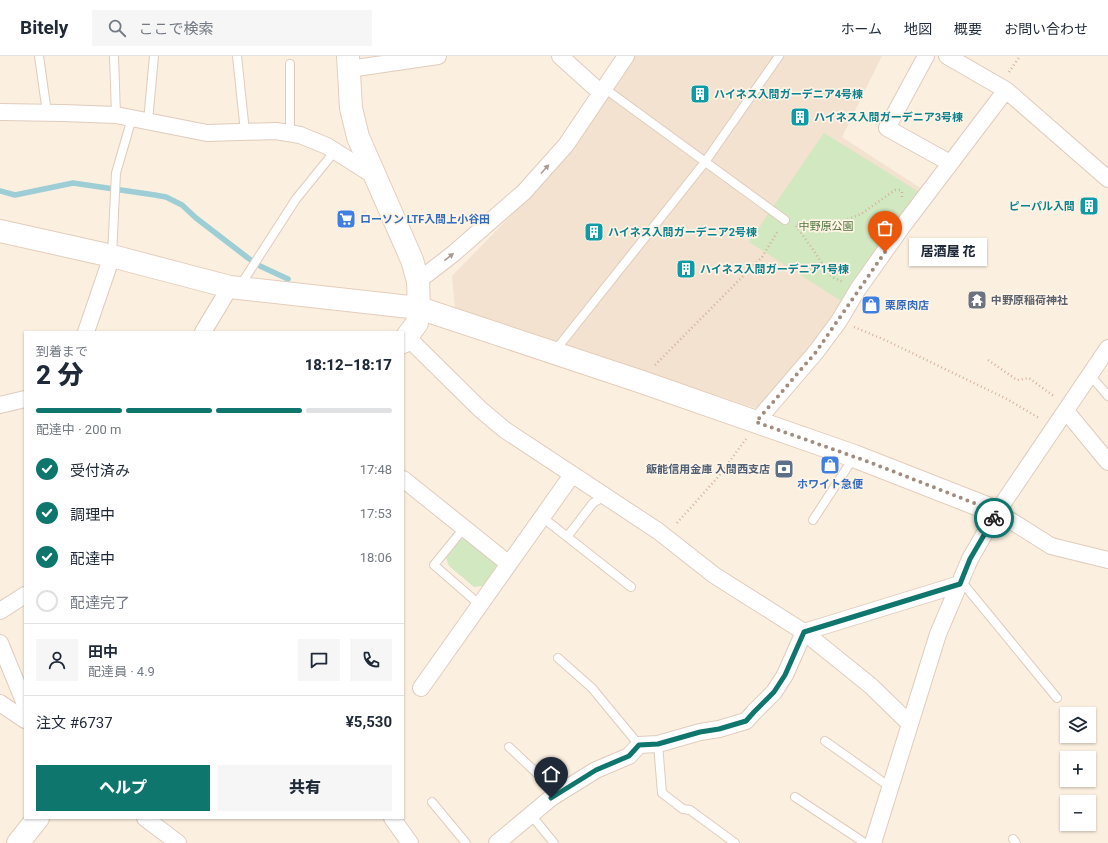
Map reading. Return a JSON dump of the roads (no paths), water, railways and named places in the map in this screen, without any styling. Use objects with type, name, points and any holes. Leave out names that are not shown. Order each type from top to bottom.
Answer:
[{"type":"street","points":[[438,56],[349,63],[351,108],[358,137],[412,260],[418,281],[419,308],[417,323],[405,340],[505,430],[665,536],[714,575],[804,632],[871,686],[910,724]]},
{"type":"street","points":[[560,56],[602,90]]},
{"type":"street","points":[[418,281],[453,254],[524,192],[566,145],[626,56]]},
{"type":"street","points":[[926,56],[887,128],[950,163]]},
{"type":"street","points":[[947,56],[1006,90],[1108,179]]},
{"type":"street","points":[[756,422],[816,352],[839,321],[858,289],[950,163],[1006,90]]},
{"type":"street","points":[[0,112],[116,115],[207,133],[276,131],[300,135],[327,146],[376,177]]},
{"type":"street","points":[[0,231],[112,256],[235,288],[419,308],[639,381],[854,456],[997,512],[1051,546],[1108,560]]},
{"type":"street","points":[[86,331],[112,256]]},
{"type":"street","points":[[204,331],[235,288]]},
{"type":"street","points":[[873,843],[938,634],[970,559],[997,512],[1108,348]]},
{"type":"street","points":[[0,405],[24,399]]},
{"type":"street","points":[[1067,408],[1108,462]]},
{"type":"street","points":[[421,688],[572,475]]},
{"type":"street","points":[[404,480],[509,564]]},
{"type":"street","points":[[497,843],[551,798],[596,770],[629,756],[639,745],[658,744],[746,721],[774,692],[785,675],[804,632],[960,582]]},
{"type":"street","points":[[0,611],[24,596]]},
{"type":"street","points":[[0,643],[24,702]]},
{"type":"street","points":[[0,703],[24,719]]},
{"type":"street","points":[[18,843],[37,819]]},
{"type":"street","points":[[146,819],[178,843]]},
{"type":"street","points":[[393,819],[410,843]]},
{"type":"lane","points":[[39,56],[47,113]]},
{"type":"lane","points":[[114,56],[116,115]]},
{"type":"lane","points":[[148,121],[154,56]]},
{"type":"lane","points":[[237,56],[245,132]]},
{"type":"lane","points":[[553,352],[705,162],[779,56]]},
{"type":"lane","points":[[290,64],[290,134]]},
{"type":"lane","points":[[602,90],[785,220]]},
{"type":"lane","points":[[112,256],[116,173],[132,118]]},
{"type":"lane","points":[[235,288],[296,200],[335,151]]},
{"type":"lane","points":[[1090,375],[1108,396]]},
{"type":"lane","points":[[813,520],[854,456]]},
{"type":"lane","points":[[567,537],[593,502],[605,496]]},
{"type":"lane","points":[[542,517],[631,587]]},
{"type":"lane","points":[[464,528],[434,565],[480,605]]},
{"type":"lane","points":[[960,582],[1057,698]]},
{"type":"lane","points":[[558,658],[592,688],[639,745]]},
{"type":"lane","points":[[826,741],[890,787]]},
{"type":"lane","points":[[658,744],[662,793],[683,809],[690,810],[735,843]]},
{"type":"lane","points":[[509,747],[558,794]]},
{"type":"lane","points":[[795,797],[865,843]]},
{"type":"lane","points":[[432,802],[466,843]]},
{"type":"lane","points":[[531,815],[554,843]]},
{"type":"waterway","points":[[0,191],[15,195],[73,183],[166,197],[182,205],[196,218],[248,258],[260,266],[288,279]]},
{"type":"place","name":"ハイネス入間ガーデニア4号棟","points":[[700,94]]},
{"type":"place","name":"ハイネス入間ガーデニア3号棟","points":[[800,117]]},
{"type":"place","name":"ピーパル入間","points":[[1089,206]]},
{"type":"place","name":"ローソン LTF入間上小谷田","points":[[346,219]]},
{"type":"place","name":"ハイネス入間ガーデニア2号棟","points":[[594,232]]},
{"type":"place","name":"居酒屋 花","points":[[885,252]]},
{"type":"place","name":"ハイネス入間ガーデニア1号棟","points":[[686,269]]},
{"type":"place","name":"中野原稲荷神社","points":[[977,300]]},
{"type":"place","name":"栗原肉店","points":[[871,305]]},
{"type":"place","name":"ホワイト急便","points":[[830,465]]},
{"type":"place","name":"飯能信用金庫 入間西支店","points":[[784,469]]},
{"type":"park label","name":"中野原公園","points":[[826,226]]}]
